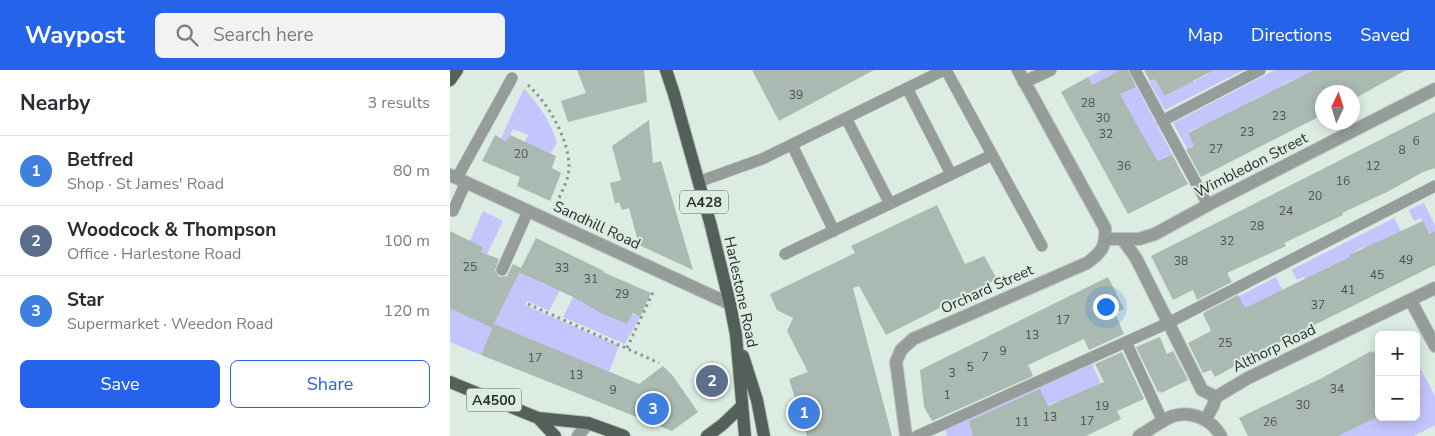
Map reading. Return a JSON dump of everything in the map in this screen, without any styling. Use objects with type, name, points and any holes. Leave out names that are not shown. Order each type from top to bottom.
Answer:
[{"type":"main road","points":[[450,80],[457,70]]},
{"type":"main road","name":"Harlestone Road","points":[[666,70],[730,304],[736,335],[745,436]]},
{"type":"main road","name":"A428","points":[[736,335],[757,400],[764,436]]},
{"type":"main road","name":"A4500","points":[[450,382],[538,418]]},
{"type":"main road","points":[[707,436],[742,406]]},
{"type":"main road","points":[[538,418],[588,423],[624,436]]},
{"type":"main road","points":[[538,418],[554,436]]},
{"type":"street","points":[[1018,70],[1105,228],[1105,240]]},
{"type":"street","points":[[1024,82],[1050,70]]},
{"type":"street","name":"Wimbledon Street","points":[[1105,240],[1139,239],[1155,234],[1435,89]]},
{"type":"street","name":"Sandhill Road","points":[[458,178],[730,304]]},
{"type":"street","name":"Orchard Street","points":[[906,436],[896,362],[901,350],[913,339],[1087,263],[1100,253],[1105,240]]},
{"type":"street","points":[[1123,240],[1136,258],[1202,390],[1216,397],[1206,419]]},
{"type":"street","name":"Althorp Road","points":[[1216,397],[1248,378],[1435,288]]},
{"type":"street","points":[[1411,301],[1435,346]]},
{"type":"street","points":[[1139,436],[1174,416],[1191,414],[1206,419],[1217,429],[1221,436]]},
{"type":"street","points":[[578,436],[588,423]]},
{"type":"lane","points":[[698,182],[762,159],[945,70],[1042,246]]},
{"type":"lane","points":[[1135,70],[1208,205]]},
{"type":"lane","points":[[1162,121],[1260,70]]},
{"type":"lane","points":[[452,212],[458,178],[512,78]]},
{"type":"lane","points":[[908,88],[951,174]]},
{"type":"lane","points":[[846,118],[890,204]]},
{"type":"lane","points":[[792,144],[834,231]]},
{"type":"lane","points":[[785,254],[992,155]]},
{"type":"lane","points":[[917,436],[1168,322],[1435,186]]},
{"type":"lane","points":[[502,270],[528,211]]},
{"type":"lane","points":[[1126,342],[1163,422]]},
{"type":"path","points":[[512,78],[521,80],[537,94],[553,116],[566,146],[569,168],[566,183],[555,207]]},
{"type":"path","points":[[628,348],[654,290]]},
{"type":"path","points":[[528,304],[659,363]]},
{"type":"shaded area","points":[[1102,70],[1128,70],[1179,167],[1163,175],[1143,136],[1126,145],[1109,115],[1112,74],[1092,85],[1088,77]]},
{"type":"shaded area","points":[[1187,70],[1193,82],[1208,74],[1206,70],[1244,70],[1165,110],[1149,82],[1155,79],[1166,96],[1177,90],[1168,72]]},
{"type":"shaded area","points":[[1275,70],[1317,70],[1304,87],[1299,77],[1282,85],[1288,96],[1273,103],[1268,93],[1250,101],[1257,112],[1209,136],[1203,125],[1188,132],[1194,146],[1187,148],[1173,123]]},
{"type":"shaded area","points":[[524,88],[544,114],[554,133],[557,142],[551,153],[523,146],[528,135],[513,129],[507,141],[501,138]]},
{"type":"shaded area","points":[[1424,203],[1435,225],[1435,231],[1429,234],[1421,218],[1414,221],[1409,210]]},
{"type":"shaded area","points":[[483,211],[503,221],[487,254],[481,252],[483,247],[470,241]]},
{"type":"shaded area","points":[[1394,218],[1408,244],[1371,263],[1363,247],[1349,255],[1356,271],[1335,265],[1321,271],[1312,293],[1304,277],[1297,280],[1291,270]]},
{"type":"shaded area","points":[[518,273],[554,288],[558,278],[564,282],[549,311],[527,301],[525,305],[619,346],[609,372],[494,325],[481,355],[450,342],[450,307],[494,324]]},
{"type":"shaded area","points":[[1276,277],[1290,304],[1267,316],[1214,320],[1207,323],[1203,315]]},
{"type":"shaded area","points":[[578,287],[585,291],[580,302],[640,317],[625,344],[563,317]]},
{"type":"shaded area","points":[[1092,364],[1107,397],[1066,416],[1058,401],[973,436],[947,436],[945,429]]},
{"type":"shaded area","points":[[1420,368],[1435,396],[1435,425],[1414,436],[1318,436],[1375,415],[1375,421],[1420,421],[1420,394],[1422,393],[1420,388]]},
{"type":"building","points":[[577,70],[644,70],[647,102],[568,122],[561,101],[586,93]]},
{"type":"building","points":[[752,70],[874,70],[779,121]]},
{"type":"building","points":[[1120,70],[1128,70],[1136,87],[1120,94],[1143,136],[1158,161],[1172,155],[1188,184],[1128,214],[1061,92],[1088,77],[1092,85]]},
{"type":"building","points":[[1144,70],[1214,70],[1165,96],[1155,79],[1150,81]]},
{"type":"building","points":[[1314,70],[1406,70],[1360,96],[1360,85],[1315,85],[1315,119],[1201,177],[1186,149],[1194,146],[1188,133]]},
{"type":"building","points":[[1435,112],[1435,168],[1423,172],[1387,192],[1342,213],[1343,215],[1284,243],[1286,246],[1227,273],[1232,282],[1197,300],[1193,290],[1173,300],[1151,256]]},
{"type":"building","points":[[649,120],[653,163],[661,161],[693,270],[639,245],[629,208],[622,210],[619,202],[615,204],[610,183],[621,180],[612,146]]},
{"type":"building","points":[[495,135],[506,141],[510,135],[556,156],[552,168],[561,173],[550,201],[517,186],[520,177],[482,161]]},
{"type":"building","points":[[937,205],[965,264],[984,256],[997,279],[886,335],[859,286],[853,288],[892,436],[807,436],[789,379],[808,372],[787,331],[793,318],[777,310],[770,294],[855,253],[851,246]]},
{"type":"building","points":[[1423,221],[1429,234],[1435,231],[1435,265],[1258,353],[1215,377],[1211,370],[1203,373],[1188,343],[1211,331],[1203,313],[1238,295],[1245,308],[1350,257],[1349,255]]},
{"type":"building","points":[[450,231],[483,247],[481,252],[499,259],[495,270],[499,277],[507,276],[513,264],[521,268],[536,238],[603,272],[651,293],[640,317],[633,313],[627,324],[519,273],[492,328],[450,308]]},
{"type":"building","points":[[1108,277],[1124,309],[1115,313],[1124,334],[1089,350],[1084,339],[1028,365],[1033,376],[932,421],[924,407],[920,370]]},
{"type":"building","points":[[494,324],[639,384],[663,366],[673,376],[698,412],[672,431],[481,355]]},
{"type":"building","points":[[1160,337],[1167,354],[1173,351],[1188,380],[1161,393],[1160,391],[1158,392],[1136,347]]},
{"type":"building","points":[[1371,351],[1372,353],[1375,351],[1375,418],[1338,436],[1248,436],[1239,418],[1322,378]]},
{"type":"building","points":[[1122,352],[1144,399],[1117,411],[1121,419],[1086,436],[973,436],[969,421],[1040,389],[1048,406],[1104,382],[1095,364]]},
{"type":"place","name":"Woodcock & Thompson","points":[[712,381]]},
{"type":"place","name":"Star","points":[[653,409]]},
{"type":"place","name":"Betfred","points":[[804,413]]}]
